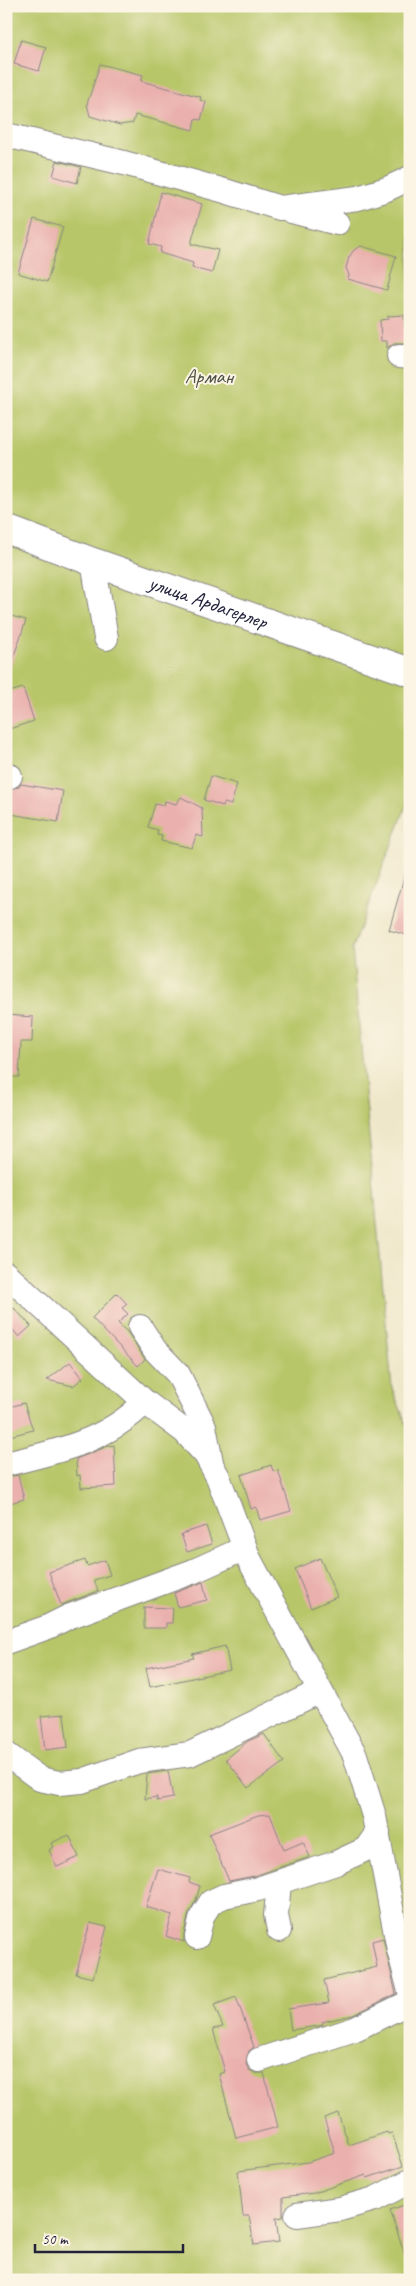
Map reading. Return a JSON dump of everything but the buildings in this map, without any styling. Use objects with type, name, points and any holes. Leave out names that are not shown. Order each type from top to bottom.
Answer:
[{"type":"main road","name":"улица Ардагерлер","points":[[6,529],[93,562],[410,672]]},
{"type":"street","points":[[6,135],[124,163],[336,223]]},
{"type":"street","points":[[280,208],[358,198],[386,189],[410,178]]},
{"type":"street","points":[[93,562],[106,638]]},
{"type":"street","points":[[6,1274],[145,1402],[184,1431],[206,1455],[245,1548],[355,1755],[378,1832],[399,1950],[410,1991]]},
{"type":"street","points":[[140,1327],[155,1350],[178,1374],[204,1426],[212,1466]]},
{"type":"street","points":[[6,1464],[72,1446],[109,1432],[134,1414],[145,1402]]},
{"type":"street","points":[[6,1642],[194,1571],[245,1548]]},
{"type":"street","points":[[6,1754],[40,1779],[59,1783],[82,1781],[139,1761],[190,1754],[320,1691]]},
{"type":"street","points":[[197,1937],[202,1916],[211,1902],[224,1896],[279,1883],[336,1863],[366,1849],[378,1832]]},
{"type":"street","points":[[279,1883],[276,1915],[279,1930]]},
{"type":"street","points":[[259,2060],[355,2030],[410,2002]]},
{"type":"street","points":[[297,2215],[340,2210],[366,2202],[410,2181]]},
{"type":"green space","name":"Арман","points":[[6,6],[410,6],[410,796],[352,948],[392,1388],[410,1433],[410,2280],[6,2280]]}]
